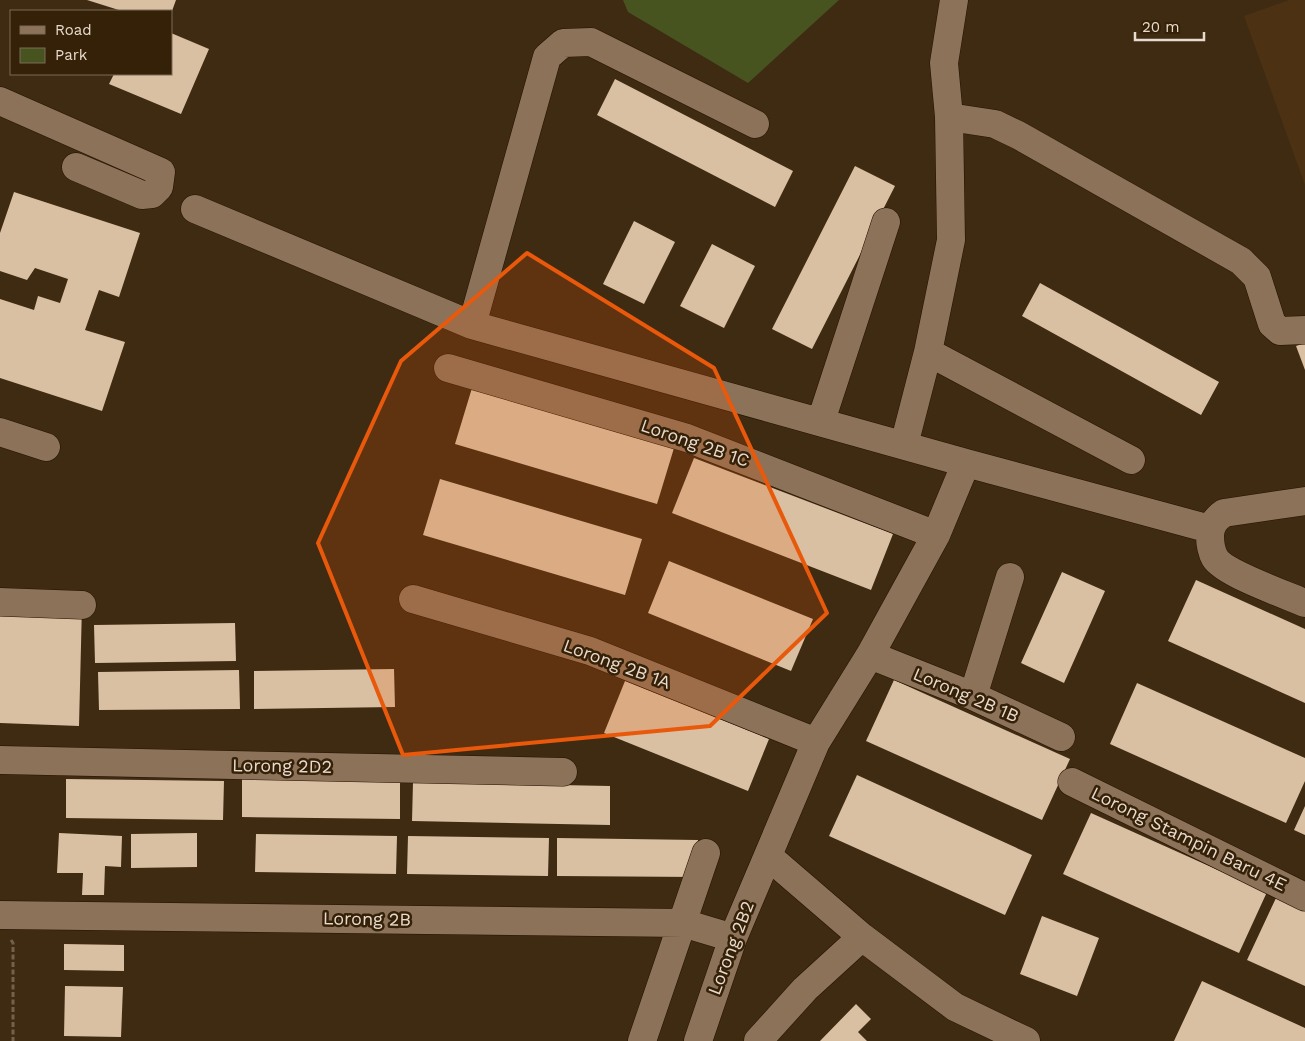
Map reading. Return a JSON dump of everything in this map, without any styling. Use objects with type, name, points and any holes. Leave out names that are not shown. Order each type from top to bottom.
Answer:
[{"type":"street","points":[[904,445],[928,352],[951,240],[949,117],[944,63],[954,0]]},
{"type":"street","points":[[472,325],[547,57],[563,43],[591,42],[755,124]]},
{"type":"street","points":[[0,101],[161,172],[159,187],[152,194],[142,195],[76,167]]},
{"type":"street","points":[[949,117],[995,124],[1018,135],[1241,261],[1257,277],[1272,324],[1280,331],[1305,330]]},
{"type":"street","points":[[195,209],[472,325],[1210,530]]},
{"type":"street","points":[[821,421],[886,222]]},
{"type":"street","points":[[928,352],[1131,460]]},
{"type":"street","name":"Lorong 2B 1C","points":[[448,368],[687,438],[936,535]]},
{"type":"street","points":[[0,432],[46,447]]},
{"type":"street","name":"Lorong 2B2","points":[[698,1041],[733,938],[816,742],[870,655],[936,535],[966,463]]},
{"type":"street","points":[[1305,501],[1233,510],[1216,518],[1210,530],[1210,544],[1215,559],[1227,569],[1305,603]]},
{"type":"street","points":[[973,696],[1010,577]]},
{"type":"street","name":"Lorong 2B 1A","points":[[413,599],[590,651],[816,742]]},
{"type":"street","points":[[0,602],[82,605]]},
{"type":"street","name":"Lorong 2B 1B","points":[[870,655],[973,696],[1061,737]]},
{"type":"street","name":"Lorong 2D2","points":[[0,760],[563,772]]},
{"type":"street","name":"Lorong Stampin Baru 4E","points":[[1072,782],[1305,897]]},
{"type":"street","points":[[642,1041],[706,853]]},
{"type":"street","points":[[768,856],[862,937],[955,1007],[1026,1041]]},
{"type":"street","name":"Lorong 2B","points":[[4,927],[683,923],[733,938]]},
{"type":"street","points":[[758,1041],[805,989],[862,937]]},
{"type":"path","points":[[4,927],[14,943],[13,1041]]},
{"type":"highlighted area","points":[[527,253],[714,368],[827,613],[710,726],[403,755],[318,543],[401,361]]},
{"type":"shaded area","points":[[1289,0],[1305,0],[1305,185],[1244,16]]},
{"type":"green space","points":[[623,0],[839,0],[748,83],[628,12]]},
{"type":"building","points":[[87,0],[176,0],[172,11],[119,10]]},
{"type":"building","points":[[172,33],[209,49],[181,114],[109,84],[114,75],[172,75]]},
{"type":"building","points":[[615,79],[793,171],[775,207],[597,115]]},
{"type":"building","points":[[855,166],[895,186],[812,349],[772,329]]},
{"type":"building","points":[[14,192],[140,233],[119,297],[99,290],[85,330],[125,342],[102,411],[0,378],[0,299],[34,310],[38,296],[60,303],[68,279],[35,268],[27,280],[0,271],[0,233]]},
{"type":"building","points":[[634,221],[675,242],[644,304],[603,284]]},
{"type":"building","points":[[712,244],[755,266],[724,328],[680,306]]},
{"type":"building","points":[[1040,283],[1219,382],[1201,415],[1022,316]]},
{"type":"building","points":[[1305,343],[1305,370],[1296,346]]},
{"type":"building","points":[[472,388],[674,448],[657,504],[455,444]]},
{"type":"building","points":[[694,458],[893,534],[871,590],[672,513]]},
{"type":"building","points":[[440,479],[642,539],[625,595],[423,535]]},
{"type":"building","points":[[669,561],[813,619],[791,671],[648,613]]},
{"type":"building","points":[[1062,572],[1105,591],[1064,683],[1021,663]]},
{"type":"building","points":[[1196,580],[1305,629],[1305,703],[1168,641]]},
{"type":"building","points":[[0,602],[82,605],[79,726],[0,723]]},
{"type":"building","points":[[235,623],[236,661],[95,663],[94,625]]},
{"type":"building","points":[[394,669],[395,707],[254,709],[254,671]]},
{"type":"building","points":[[239,670],[240,709],[99,710],[98,672]]},
{"type":"building","points":[[894,680],[1070,759],[1042,820],[866,741]]},
{"type":"building","points":[[625,681],[769,739],[748,791],[604,733]]},
{"type":"building","points":[[1137,683],[1305,758],[1305,781],[1286,823],[1110,744]]},
{"type":"building","points":[[857,775],[1032,855],[1005,915],[829,836]]},
{"type":"building","points":[[242,778],[400,779],[400,819],[242,817]]},
{"type":"building","points":[[66,779],[224,781],[223,820],[66,818]]},
{"type":"building","points":[[413,782],[610,786],[610,825],[412,821]]},
{"type":"building","points":[[1305,806],[1305,835],[1294,830]]},
{"type":"building","points":[[1091,813],[1267,892],[1239,953],[1063,874]]},
{"type":"building","points":[[59,833],[122,836],[121,867],[105,866],[104,895],[82,895],[83,873],[57,873]]},
{"type":"building","points":[[197,833],[197,867],[131,868],[131,834]]},
{"type":"building","points":[[256,834],[397,836],[396,874],[255,872]]},
{"type":"building","points":[[408,836],[549,838],[548,876],[407,874]]},
{"type":"building","points":[[557,838],[698,840],[697,877],[557,876]]},
{"type":"building","points":[[1276,898],[1305,911],[1305,986],[1247,960]]},
{"type":"building","points":[[1042,916],[1099,938],[1077,996],[1020,974]]},
{"type":"building","points":[[64,944],[124,945],[124,971],[64,970]]},
{"type":"building","points":[[1202,981],[1305,1028],[1305,1041],[1174,1041]]},
{"type":"building","points":[[65,986],[123,987],[121,1037],[64,1036]]},
{"type":"building","points":[[856,1004],[871,1019],[858,1032],[867,1041],[820,1041]]}]
